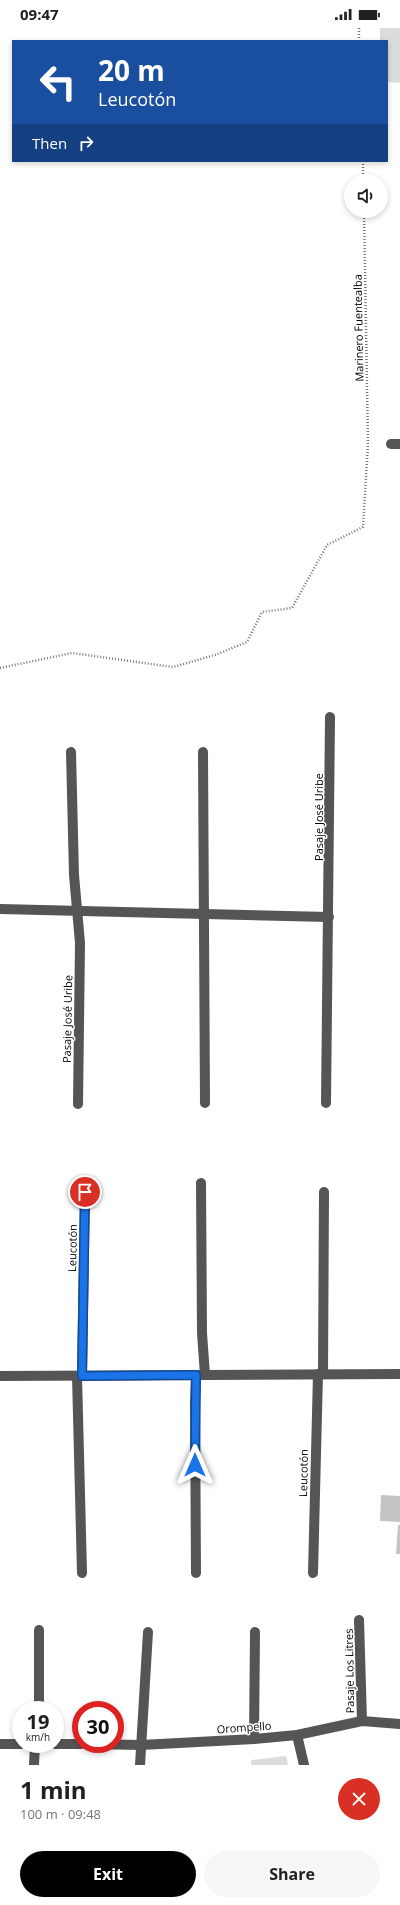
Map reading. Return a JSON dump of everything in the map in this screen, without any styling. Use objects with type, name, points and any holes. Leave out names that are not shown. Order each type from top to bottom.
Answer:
[{"type":"street","name":"Pasaje José Uribe","points":[[326,1103],[330,717]]},
{"type":"street","name":"Pasaje José Uribe","points":[[71,752],[74,875],[80,943],[78,1104]]},
{"type":"street","points":[[203,752],[204,1103]]},
{"type":"street","points":[[0,909],[329,917]]},
{"type":"street","points":[[196,1573],[195,1403],[200,1375],[202,1334],[201,1183]]},
{"type":"street","name":"Leucotón","points":[[82,1573],[80,1376],[85,1192]]},
{"type":"street","name":"Leucotón","points":[[313,1573],[320,1374],[324,1192]]},
{"type":"street","points":[[0,1376],[400,1374]]},
{"type":"street","name":"Pasaje Los Litres","points":[[360,1620],[362,1721]]},
{"type":"street","points":[[39,1701],[40,1630]]},
{"type":"street","points":[[140,1765],[148,1632]]},
{"type":"street","points":[[254,1739],[255,1632]]},
{"type":"street","name":"Orompello","points":[[124,1745],[254,1739],[297,1735],[362,1721],[400,1724]]},
{"type":"street","points":[[297,1735],[304,1765]]},
{"type":"street","points":[[0,1744],[12,1744]]},
{"type":"street","points":[[34,1765],[35,1753]]},
{"type":"path","points":[[359,28],[359,40]]},
{"type":"path","points":[[363,162],[363,174]]},
{"type":"path","name":"Marinero Fuentealba","points":[[0,668],[72,653],[173,667],[215,655],[247,642],[262,612],[292,608],[327,544],[363,527],[368,444],[364,218]]},
{"type":"shaded area","points":[[380,28],[400,28],[400,83],[388,82],[388,40],[380,40]]},
{"type":"shaded area","points":[[286,1756],[288,1765],[251,1765],[251,1760]]},
{"type":"building","points":[[381,1495],[400,1496],[400,1522],[380,1521]]},
{"type":"building","points":[[398,1525],[400,1525],[400,1554],[396,1554]]},
{"type":"route","points":[[85,1192],[82,1376],[196,1375],[195,1465]]}]
